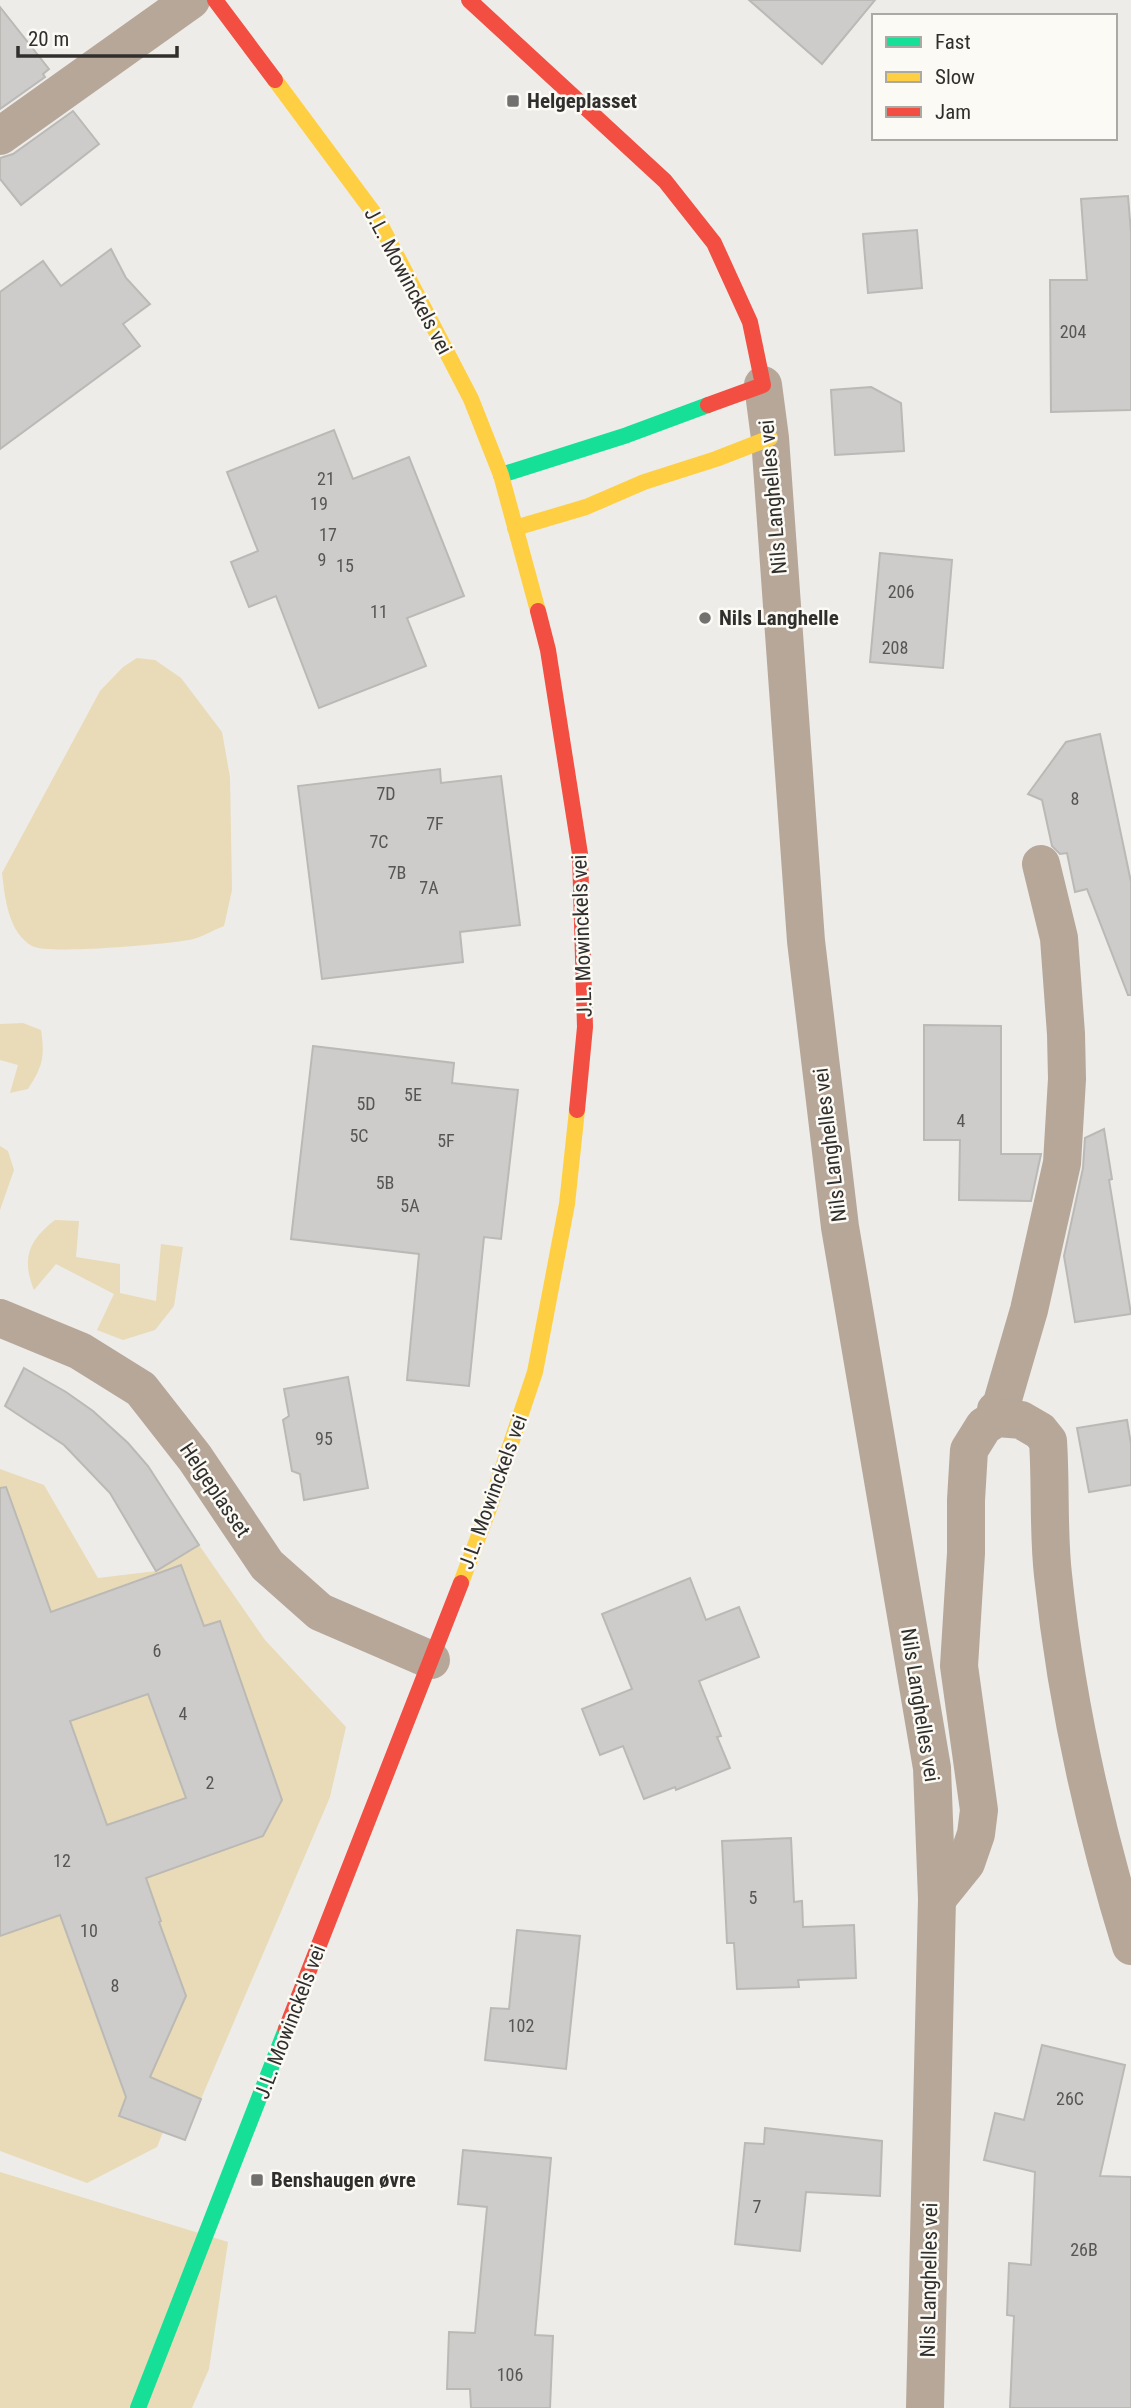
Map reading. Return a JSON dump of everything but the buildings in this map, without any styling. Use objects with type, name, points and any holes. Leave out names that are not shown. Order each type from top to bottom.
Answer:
[{"type":"main road","name":"J.L. Mowinckels vei","points":[[138,2408],[490,1506],[535,1371],[567,1204],[585,1027],[580,854],[548,650],[501,475],[471,400],[376,216],[215,0]]},
{"type":"main road","points":[[469,0],[665,181],[714,243],[750,322],[763,385],[627,435],[501,475]]},
{"type":"main road","points":[[516,528],[586,507],[644,482],[770,438]]},
{"type":"street","points":[[0,136],[191,0]]},
{"type":"street","name":"Nils Langhelles vei","points":[[763,385],[770,438],[806,941],[840,1227],[933,1768],[937,1899],[925,2408]]},
{"type":"street","name":"Nils Langhelles vei","points":[[937,1899],[966,1863],[976,1834],[979,1810],[959,1666],[969,1450],[984,1426],[997,1418],[996,1410],[1001,1406],[1029,1310],[1062,1163],[1067,1079],[1066,1034],[1059,938],[1041,864]]},
{"type":"street","name":"Helgeplasset","points":[[0,1318],[80,1351],[141,1388],[195,1458],[267,1565],[320,1612],[431,1660]]},
{"type":"street","points":[[997,1418],[1021,1420],[1040,1431],[1048,1441],[1053,1574],[1064,1661],[1098,1828],[1131,1946]]},
{"type":"shaded area","points":[[137,658],[155,660],[181,678],[222,732],[230,777],[232,890],[224,926],[193,939],[157,944],[82,949],[32,946],[18,932],[9,914],[2,873],[100,691],[123,667]]},
{"type":"shaded area","points":[[23,1023],[41,1030],[42,1061],[28,1089],[10,1093],[18,1065],[0,1060],[0,1024]]},
{"type":"shaded area","points":[[0,1146],[8,1151],[14,1170],[0,1210]]},
{"type":"shaded area","points":[[55,1220],[79,1221],[76,1257],[120,1264],[120,1293],[156,1301],[161,1244],[183,1247],[174,1306],[155,1330],[123,1340],[97,1330],[114,1294],[56,1264],[34,1290],[28,1268],[30,1250],[39,1235]]},
{"type":"shaded area","points":[[0,1469],[44,1485],[98,1578],[156,1571],[199,1545],[265,1640],[346,1727],[330,1797],[201,2099],[180,2090],[157,2147],[87,2183],[0,2151]]},
{"type":"shaded area","points":[[0,2172],[228,2242],[209,2369],[192,2408],[0,2408]]},
{"type":"traffic: fast","points":[[501,475],[627,435],[708,405]]},
{"type":"traffic: fast","points":[[138,2408],[286,2029]]},
{"type":"traffic: slow","points":[[275,80],[376,216],[471,399],[501,475],[538,611]]},
{"type":"traffic: slow","points":[[515,528],[586,507],[644,482],[770,438]]},
{"type":"traffic: slow","points":[[461,1583],[535,1372],[567,1204],[577,1110]]},
{"type":"traffic: jam","points":[[215,0],[275,80]]},
{"type":"traffic: jam","points":[[469,0],[665,181],[714,243],[750,322],[763,385],[708,405]]},
{"type":"traffic: jam","points":[[538,611],[548,650],[580,854],[585,1027],[577,1110]]},
{"type":"traffic: jam","points":[[286,2029],[461,1583]]},
{"type":"place","name":"Helgeplasset","points":[[513,101]]},
{"type":"place","name":"Nils Langhelle","points":[[705,618]]},
{"type":"place","name":"Benshaugen øvre","points":[[257,2180]]}]
